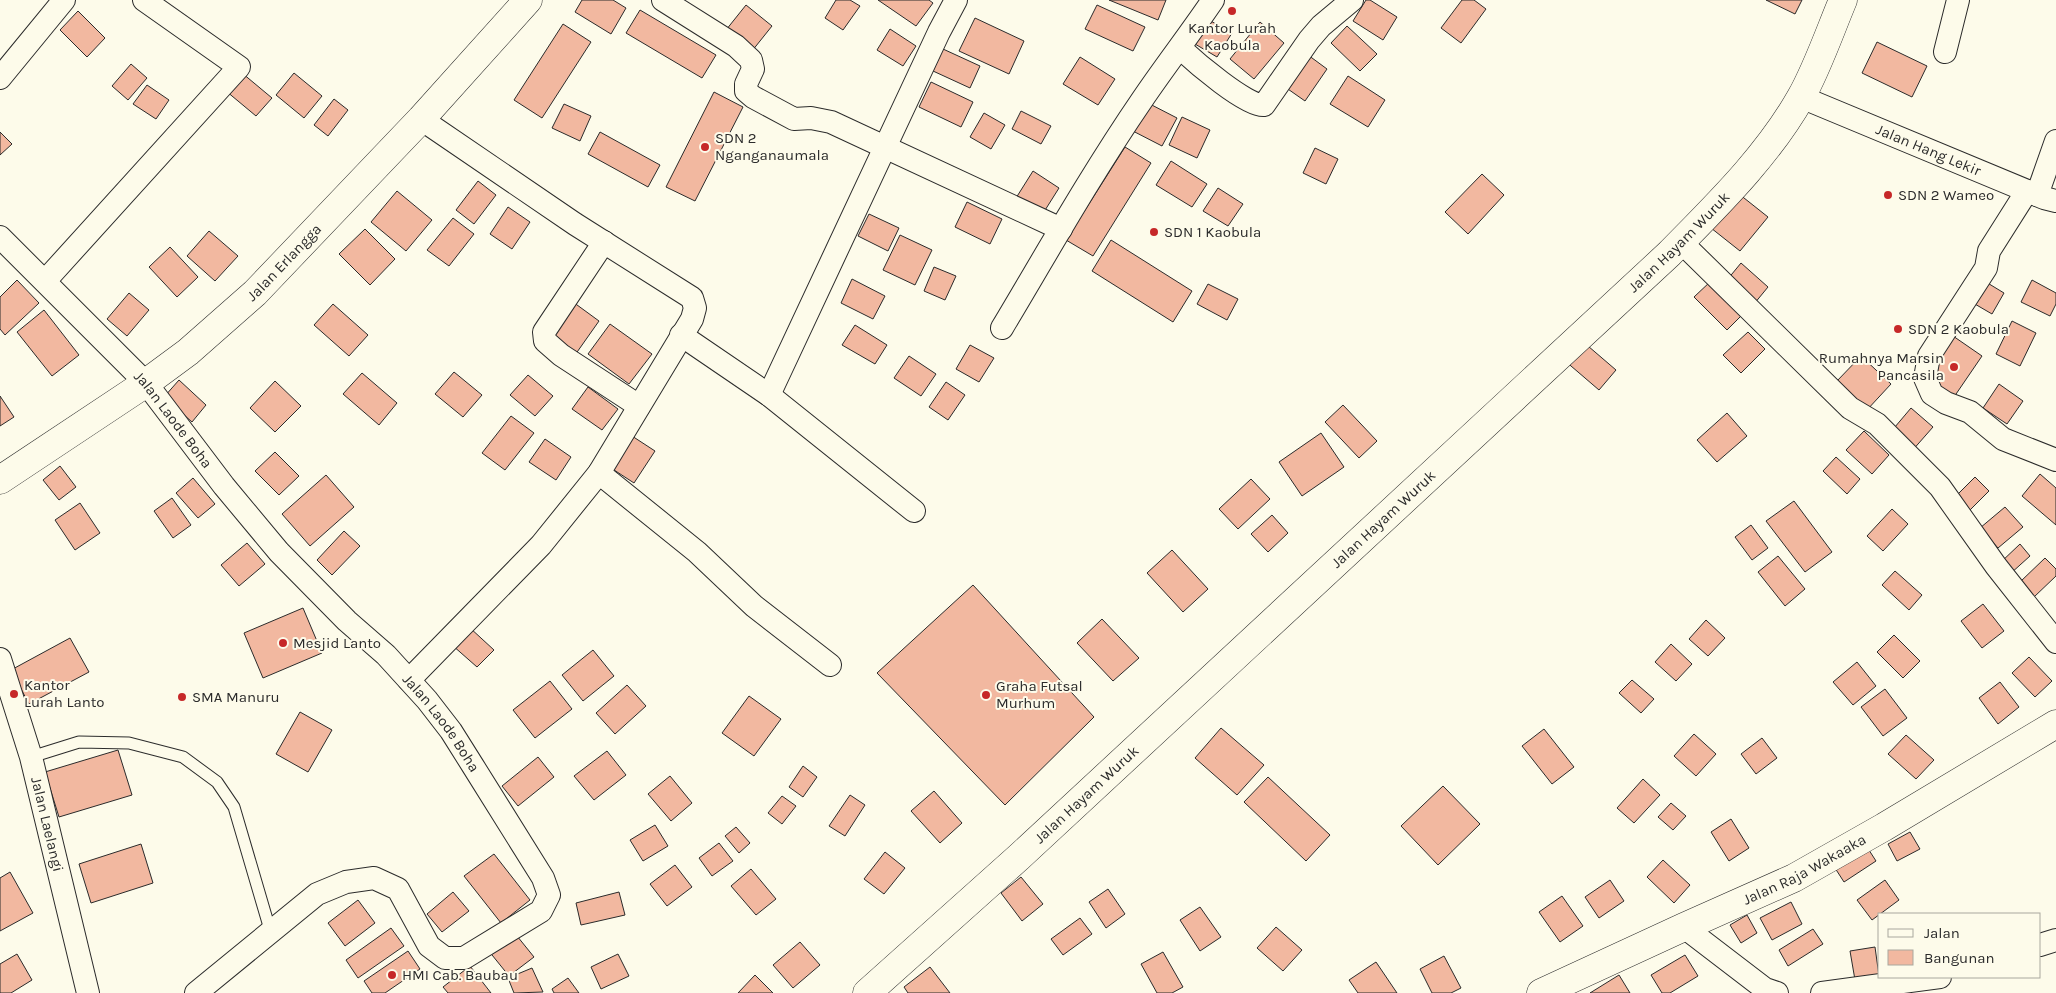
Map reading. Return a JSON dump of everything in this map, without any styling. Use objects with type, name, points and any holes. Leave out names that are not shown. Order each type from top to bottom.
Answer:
[{"type":"street","points":[[0,78],[64,0]]},
{"type":"street","points":[[45,281],[239,67],[144,0]]},
{"type":"street","name":"Jalan Erlangga","points":[[0,480],[146,383],[188,352],[255,293],[421,119],[528,0]]},
{"type":"street","points":[[663,0],[736,46],[751,60],[753,69],[746,84],[746,91],[753,97],[794,119],[811,118],[831,122],[1061,229]]},
{"type":"street","points":[[769,395],[956,0]]},
{"type":"street","points":[[1002,328],[1138,106],[1212,0]]},
{"type":"street","name":"Jalan Hayam Wuruk","points":[[868,993],[1019,857],[1681,242],[1746,172],[1774,138],[1801,97],[1843,0]]},
{"type":"street","points":[[1945,52],[1958,0]]},
{"type":"street","points":[[1180,48],[1198,65],[1226,85],[1258,106],[1264,105],[1309,40],[1345,2]]},
{"type":"street","name":"Jalan Hang Lekir","points":[[1801,97],[2040,196]]},
{"type":"street","points":[[409,680],[541,545],[599,473],[692,319],[696,308],[692,298],[604,242],[421,119]]},
{"type":"street","points":[[2056,141],[2040,196],[1989,251],[1986,268],[1929,356],[1925,378],[1932,394],[1946,403],[1970,412],[2004,439],[2056,460]]},
{"type":"street","name":"Jalan Laode Boha","points":[[0,238],[146,383],[224,486],[279,552],[347,621],[386,655],[409,680],[451,731],[543,878],[549,895],[541,911],[464,958],[444,958],[430,946],[398,890],[374,878],[346,882],[318,894],[196,993]]},
{"type":"street","points":[[604,242],[544,332],[545,341],[561,355],[639,406]]},
{"type":"street","points":[[1681,242],[1850,408],[1877,424],[1940,487],[1996,566],[2056,642]]},
{"type":"street","points":[[681,336],[769,395],[914,510]]},
{"type":"street","points":[[599,473],[697,552],[754,606],[830,665]]},
{"type":"street","name":"Jalan Laelangi","points":[[0,658],[31,757],[88,993]]},
{"type":"street","name":"Jalan Raja Wakaaka","points":[[1541,993],[1794,878],[1884,827],[2056,724]]},
{"type":"street","points":[[1684,927],[1765,989],[1777,993]]},
{"type":"street","points":[[2041,945],[2056,940]]},
{"type":"street","points":[[1822,993],[1887,989],[1936,978]]},
{"type":"lane","points":[[31,757],[79,742],[129,743],[183,756],[217,782],[234,807],[271,933]]},
{"type":"building","points":[[582,0],[613,0],[626,8],[611,34],[575,12]]},
{"type":"building","points":[[836,0],[850,0],[860,6],[843,30],[825,18]]},
{"type":"building","points":[[878,0],[929,0],[933,3],[916,26]]},
{"type":"building","points":[[1109,0],[1166,0],[1158,20]]},
{"type":"building","points":[[1366,0],[1370,0],[1397,17],[1383,40],[1353,21]]},
{"type":"building","points":[[1462,0],[1474,0],[1486,9],[1461,43],[1441,28]]},
{"type":"building","points":[[1766,0],[1802,0],[1795,14]]},
{"type":"building","points":[[746,5],[772,26],[752,51],[726,30]]},
{"type":"building","points":[[1097,5],[1145,27],[1133,51],[1085,29]]},
{"type":"building","points":[[640,10],[716,55],[702,78],[626,33]]},
{"type":"building","points":[[78,11],[105,38],[87,57],[60,30]]},
{"type":"building","points":[[975,18],[1024,41],[1009,74],[959,51]]},
{"type":"building","points":[[1209,20],[1232,33],[1217,57],[1195,44]]},
{"type":"building","points":[[1260,22],[1284,43],[1254,79],[1230,59]]},
{"type":"building","points":[[563,24],[591,42],[542,118],[514,100]]},
{"type":"building","points":[[1347,26],[1377,54],[1360,71],[1331,43]]},
{"type":"building","points":[[890,29],[916,46],[903,66],[877,50]]},
{"type":"building","points":[[1877,42],[1927,66],[1912,97],[1862,73]]},
{"type":"building","points":[[943,49],[980,66],[970,88],[933,71]]},
{"type":"building","points":[[1308,55],[1327,69],[1305,101],[1285,87]]},
{"type":"building","points":[[1080,57],[1115,79],[1098,105],[1063,84]]},
{"type":"building","points":[[131,64],[147,78],[128,100],[112,86]]},
{"type":"building","points":[[242,73],[272,98],[256,116],[226,91]]},
{"type":"building","points":[[294,73],[322,96],[304,118],[276,95]]},
{"type":"building","points":[[1348,76],[1385,100],[1368,127],[1330,104]]},
{"type":"building","points":[[931,82],[973,102],[961,127],[919,107]]},
{"type":"building","points":[[147,85],[169,100],[156,119],[133,104]]},
{"type":"building","name":"SDN 2 Nganganaumala","points":[[714,92],[743,107],[695,201],[666,187]]},
{"type":"building","points":[[334,99],[348,110],[328,136],[314,125]]},
{"type":"building","points":[[1144,101],[1177,118],[1162,146],[1129,129]]},
{"type":"building","points":[[564,104],[591,116],[580,141],[552,128]]},
{"type":"building","points":[[1021,111],[1051,126],[1041,144],[1012,129]]},
{"type":"building","points":[[984,113],[1005,125],[991,149],[970,137]]},
{"type":"building","points":[[1182,117],[1210,130],[1197,158],[1169,145]]},
{"type":"building","points":[[0,132],[12,144],[0,155]]},
{"type":"building","points":[[600,132],[660,165],[648,187],[588,154]]},
{"type":"building","points":[[1125,147],[1151,163],[1093,256],[1066,240]]},
{"type":"building","points":[[1315,148],[1338,159],[1326,184],[1303,173]]},
{"type":"building","points":[[1171,161],[1207,184],[1192,207],[1156,185]]},
{"type":"building","points":[[1033,171],[1059,188],[1042,215],[1016,198]]},
{"type":"building","points":[[1482,174],[1504,195],[1468,234],[1445,212]]},
{"type":"building","points":[[478,181],[496,195],[474,224],[456,210]]},
{"type":"building","points":[[1218,188],[1243,204],[1228,226],[1203,211]]},
{"type":"building","points":[[397,191],[432,220],[406,251],[371,222]]},
{"type":"building","points":[[1739,194],[1768,217],[1740,251],[1711,228]]},
{"type":"building","points":[[967,202],[1002,219],[990,244],[955,227]]},
{"type":"building","points":[[508,207],[530,222],[512,249],[490,234]]},
{"type":"building","points":[[869,214],[899,228],[888,251],[858,236]]},
{"type":"building","points":[[453,218],[474,234],[449,266],[427,250]]},
{"type":"building","points":[[365,229],[395,259],[370,285],[339,254]]},
{"type":"building","points":[[209,231],[238,256],[215,281],[187,256]]},
{"type":"building","points":[[900,235],[932,250],[915,285],[883,270]]},
{"type":"building","points":[[1111,240],[1192,291],[1173,322],[1092,271]]},
{"type":"building","points":[[170,247],[198,277],[177,297],[149,267]]},
{"type":"building","points":[[1741,263],[1768,287],[1754,304],[1727,280]]},
{"type":"building","points":[[934,267],[956,276],[945,300],[924,291]]},
{"type":"building","points":[[852,279],[885,296],[873,319],[841,303]]},
{"type":"building","points":[[1981,279],[2004,293],[1992,314],[1968,300]]},
{"type":"building","points":[[17,280],[39,303],[5,335],[0,329],[0,297]]},
{"type":"building","points":[[2032,280],[2056,293],[2056,304],[2050,316],[2021,302]]},
{"type":"building","points":[[1711,281],[1744,313],[1727,330],[1694,297]]},
{"type":"building","points":[[1208,284],[1238,299],[1227,320],[1197,304]]},
{"type":"building","points":[[129,293],[149,310],[127,336],[107,319]]},
{"type":"building","points":[[573,302],[599,321],[575,355],[549,336]]},
{"type":"building","points":[[333,304],[368,335],[349,356],[314,325]]},
{"type":"building","points":[[44,310],[79,355],[52,376],[17,332]]},
{"type":"building","points":[[2012,321],[2036,333],[2020,366],[1996,354]]},
{"type":"building","points":[[610,324],[652,354],[629,384],[588,354]]},
{"type":"building","points":[[855,325],[887,345],[875,364],[842,345]]},
{"type":"building","points":[[1748,332],[1765,349],[1741,373],[1723,355]]},
{"type":"building","name":"Rumahnya Marsin Pancasila","points":[[1953,336],[1982,356],[1954,397],[1925,378]]},
{"type":"building","points":[[1581,340],[1616,370],[1599,390],[1564,360]]},
{"type":"building","points":[[970,345],[994,358],[979,382],[956,369]]},
{"type":"building","points":[[909,356],[936,374],[921,396],[894,378]]},
{"type":"building","points":[[1861,356],[1891,384],[1866,411],[1836,382]]},
{"type":"building","points":[[454,372],[482,395],[463,417],[435,394]]},
{"type":"building","points":[[362,373],[397,403],[379,425],[343,394]]},
{"type":"building","points":[[528,375],[553,396],[535,416],[510,395]]},
{"type":"building","points":[[179,380],[206,405],[192,422],[164,397]]},
{"type":"building","points":[[275,381],[301,406],[275,432],[250,408]]},
{"type":"building","points":[[946,382],[965,395],[948,420],[929,407]]},
{"type":"building","points":[[1999,384],[2023,401],[2007,424],[1983,408]]},
{"type":"building","points":[[588,387],[618,409],[602,430],[572,409]]},
{"type":"building","points":[[0,396],[14,417],[0,426]]},
{"type":"building","points":[[1343,405],[1377,441],[1359,458],[1325,422]]},
{"type":"building","points":[[1911,408],[1933,427],[1911,452],[1889,434]]},
{"type":"building","points":[[1727,413],[1747,436],[1717,462],[1697,440]]},
{"type":"building","points":[[511,416],[534,433],[505,470],[482,453]]},
{"type":"building","points":[[1864,431],[1889,455],[1872,474],[1846,450]]},
{"type":"building","points":[[1321,433],[1344,467],[1302,496],[1279,462]]},
{"type":"building","points":[[632,436],[655,451],[634,483],[611,468]]},
{"type":"building","points":[[545,439],[571,457],[556,480],[529,462]]},
{"type":"building","points":[[275,452],[299,476],[279,495],[255,471]]},
{"type":"building","points":[[1836,457],[1860,479],[1847,494],[1823,471]]},
{"type":"building","points":[[60,466],[76,487],[59,500],[43,480]]},
{"type":"building","points":[[2040,474],[2056,488],[2056,525],[2022,496]]},
{"type":"building","points":[[326,475],[354,507],[310,546],[282,514]]},
{"type":"building","points":[[1975,477],[1989,491],[1969,511],[1955,497]]},
{"type":"building","points":[[193,478],[215,504],[198,518],[176,493]]},
{"type":"building","points":[[1251,479],[1270,499],[1238,529],[1219,509]]},
{"type":"building","points":[[172,498],[191,525],[173,538],[154,511]]},
{"type":"building","points":[[1794,501],[1832,552],[1805,572],[1766,521]]},
{"type":"building","points":[[80,503],[100,533],[75,550],[55,520]]},
{"type":"building","points":[[2005,507],[2023,527],[1998,548],[1980,528]]},
{"type":"building","points":[[1892,509],[1908,524],[1883,551],[1867,536]]},
{"type":"building","points":[[1272,515],[1288,533],[1268,552],[1251,534]]},
{"type":"building","points":[[1751,525],[1768,548],[1752,560],[1735,537]]},
{"type":"building","points":[[344,531],[360,546],[332,575],[317,560]]},
{"type":"building","points":[[247,543],[265,564],[239,586],[221,565]]},
{"type":"building","points":[[2020,544],[2030,556],[2010,574],[2000,563]]},
{"type":"building","points":[[1172,550],[1208,589],[1183,612],[1147,573]]},
{"type":"building","points":[[1778,556],[1805,589],[1785,606],[1758,572]]},
{"type":"building","points":[[2045,558],[2056,569],[2056,576],[2034,597],[2020,582]]},
{"type":"building","points":[[1895,571],[1922,595],[1909,610],[1882,585]]},
{"type":"building","name":"Graha Futsal Murhum","points":[[973,585],[1094,717],[1005,805],[877,673]]},
{"type":"building","points":[[1983,604],[2004,631],[1982,648],[1961,621]]},
{"type":"building","name":"Mesjid Lanto","points":[[303,608],[322,653],[263,678],[244,633]]},
{"type":"building","points":[[1102,619],[1139,658],[1113,681],[1077,643]]},
{"type":"building","points":[[1706,620],[1725,638],[1708,656],[1689,639]]},
{"type":"building","points":[[469,627],[494,650],[477,667],[452,645]]},
{"type":"building","points":[[1894,635],[1920,661],[1903,678],[1877,652]]},
{"type":"building","points":[[70,638],[89,672],[29,704],[11,670]]},
{"type":"building","points":[[1671,644],[1692,664],[1676,681],[1655,662]]},
{"type":"building","points":[[593,650],[614,676],[583,701],[562,675]]},
{"type":"building","points":[[2029,657],[2052,681],[2035,697],[2012,673]]},
{"type":"building","points":[[1857,662],[1876,686],[1853,705],[1833,682]]},
{"type":"building","points":[[1632,680],[1654,699],[1641,713],[1619,693]]},
{"type":"building","points":[[550,681],[572,709],[535,738],[513,710]]},
{"type":"building","points":[[2000,682],[2019,707],[1998,724],[1979,698]]},
{"type":"building","points":[[627,685],[646,706],[615,734],[596,713]]},
{"type":"building","points":[[1885,689],[1907,718],[1883,736],[1861,707]]},
{"type":"building","points":[[749,696],[781,719],[754,756],[722,733]]},
{"type":"building","points":[[300,712],[332,730],[308,772],[276,754]]},
{"type":"building","points":[[1221,728],[1264,765],[1237,795],[1195,758]]},
{"type":"building","points":[[1544,729],[1574,767],[1552,784],[1522,746]]},
{"type":"building","points":[[1694,734],[1716,754],[1696,776],[1674,756]]},
{"type":"building","points":[[1906,735],[1934,760],[1916,779],[1888,754]]},
{"type":"building","points":[[1762,738],[1777,758],[1756,774],[1741,754]]},
{"type":"building","points":[[118,750],[132,795],[59,817],[45,772]]},
{"type":"building","points":[[607,751],[626,775],[594,800],[574,776]]},
{"type":"building","points":[[538,757],[554,777],[518,806],[502,786]]},
{"type":"building","points":[[803,766],[817,777],[803,797],[789,787]]},
{"type":"building","points":[[670,776],[692,803],[671,821],[648,794]]},
{"type":"building","points":[[1268,777],[1330,835],[1306,861],[1244,802]]},
{"type":"building","points":[[1643,779],[1660,795],[1634,823],[1617,808]]},
{"type":"building","points":[[1443,786],[1480,824],[1438,865],[1401,826]]},
{"type":"building","points":[[934,791],[962,823],[940,843],[911,811]]},
{"type":"building","points":[[850,795],[865,805],[845,836],[829,826]]},
{"type":"building","points":[[782,796],[796,806],[782,824],[768,813]]},
{"type":"building","points":[[1671,803],[1686,816],[1673,830],[1658,817]]},
{"type":"building","points":[[1731,819],[1749,848],[1729,861],[1711,832]]},
{"type":"building","points":[[655,825],[668,846],[643,861],[630,840]]},
{"type":"building","points":[[736,827],[750,843],[739,853],[725,836]]},
{"type":"building","points":[[1910,832],[1920,849],[1897,861],[1888,844]]},
{"type":"building","points":[[719,843],[733,861],[712,876],[699,858]]},
{"type":"building","points":[[141,844],[153,883],[91,903],[79,864]]},
{"type":"building","points":[[1867,847],[1876,861],[1844,882],[1835,868]]},
{"type":"building","points":[[885,852],[905,868],[884,894],[864,879]]},
{"type":"building","points":[[494,854],[530,900],[501,923],[464,876]]},
{"type":"building","points":[[1663,860],[1690,885],[1674,903],[1647,877]]},
{"type":"building","points":[[675,865],[692,887],[667,906],[650,884]]},
{"type":"building","points":[[751,869],[776,899],[756,915],[731,886]]},
{"type":"building","points":[[10,872],[33,913],[0,931],[0,878]]},
{"type":"building","points":[[1021,877],[1043,904],[1022,921],[1001,893]]},
{"type":"building","points":[[1610,880],[1624,901],[1599,918],[1585,897]]},
{"type":"building","points":[[1885,880],[1899,900],[1881,913],[1878,913],[1878,916],[1872,920],[1857,900]]},
{"type":"building","points":[[1108,889],[1125,914],[1106,928],[1089,902]]},
{"type":"building","points":[[453,892],[469,911],[442,932],[427,914]]},
{"type":"building","points":[[619,892],[625,915],[581,925],[576,903]]},
{"type":"building","points":[[1562,896],[1583,926],[1560,942],[1539,912]]},
{"type":"building","points":[[358,900],[375,923],[345,946],[328,923]]},
{"type":"building","points":[[1791,902],[1802,924],[1772,940],[1760,918]]},
{"type":"building","points":[[1200,907],[1221,937],[1200,951],[1180,920]]},
{"type":"building","points":[[1747,915],[1757,933],[1741,943],[1730,925]]},
{"type":"building","points":[[1080,918],[1092,934],[1063,955],[1051,939]]},
{"type":"building","points":[[1276,927],[1302,950],[1283,971],[1257,948]]},
{"type":"building","points":[[391,928],[404,946],[358,978],[346,960]]},
{"type":"building","points":[[1813,929],[1823,944],[1788,966],[1779,950]]},
{"type":"building","points":[[513,931],[534,957],[509,976],[488,950]]},
{"type":"building","points":[[800,942],[820,965],[793,988],[773,965]]},
{"type":"building","points":[[1875,947],[1878,976],[1855,980],[1850,951]]},
{"type":"building","name":"HMI Cab. Baubau","points":[[408,951],[420,969],[385,993],[372,993],[364,981]]},
{"type":"building","points":[[1163,952],[1183,987],[1172,993],[1157,993],[1141,964]]},
{"type":"building","points":[[17,954],[32,980],[11,993],[0,993],[0,964]]},
{"type":"building","points":[[618,954],[629,976],[601,989],[591,967]]},
{"type":"building","points":[[1685,955],[1698,976],[1670,993],[1662,993],[1651,975]]},
{"type":"building","points":[[1444,956],[1461,988],[1451,993],[1432,993],[1420,969]]},
{"type":"building","points":[[1376,962],[1397,993],[1358,993],[1349,980]]},
{"type":"building","points":[[470,966],[491,993],[448,993],[443,987]]},
{"type":"building","points":[[930,967],[950,993],[908,993],[904,987]]},
{"type":"building","points":[[532,968],[543,992],[514,993],[508,978]]},
{"type":"building","points":[[755,975],[773,993],[738,993]]},
{"type":"building","points":[[1619,975],[1630,993],[1590,993]]},
{"type":"building","points":[[568,978],[579,993],[554,993],[552,989]]},
{"type":"place","name":"Kantor Lurah Kaobula","points":[[1232,11]]},
{"type":"place","name":"SDN 2 Nganganaumala","points":[[705,147]]},
{"type":"place","name":"SDN 2 Wameo","points":[[1888,195]]},
{"type":"place","name":"SDN 1 Kaobula","points":[[1154,232]]},
{"type":"place","name":"SDN 2 Kaobula","points":[[1898,329]]},
{"type":"place","name":"Rumahnya Marsin Pancasila","points":[[1954,367]]},
{"type":"place","name":"Mesjid Lanto","points":[[283,643]]},
{"type":"place","name":"Kantor Lurah Lanto","points":[[14,694]]},
{"type":"place","name":"Graha Futsal Murhum","points":[[986,695]]},
{"type":"place","name":"SMA Manuru","points":[[182,697]]},
{"type":"place","name":"HMI Cab. Baubau","points":[[392,975]]}]
